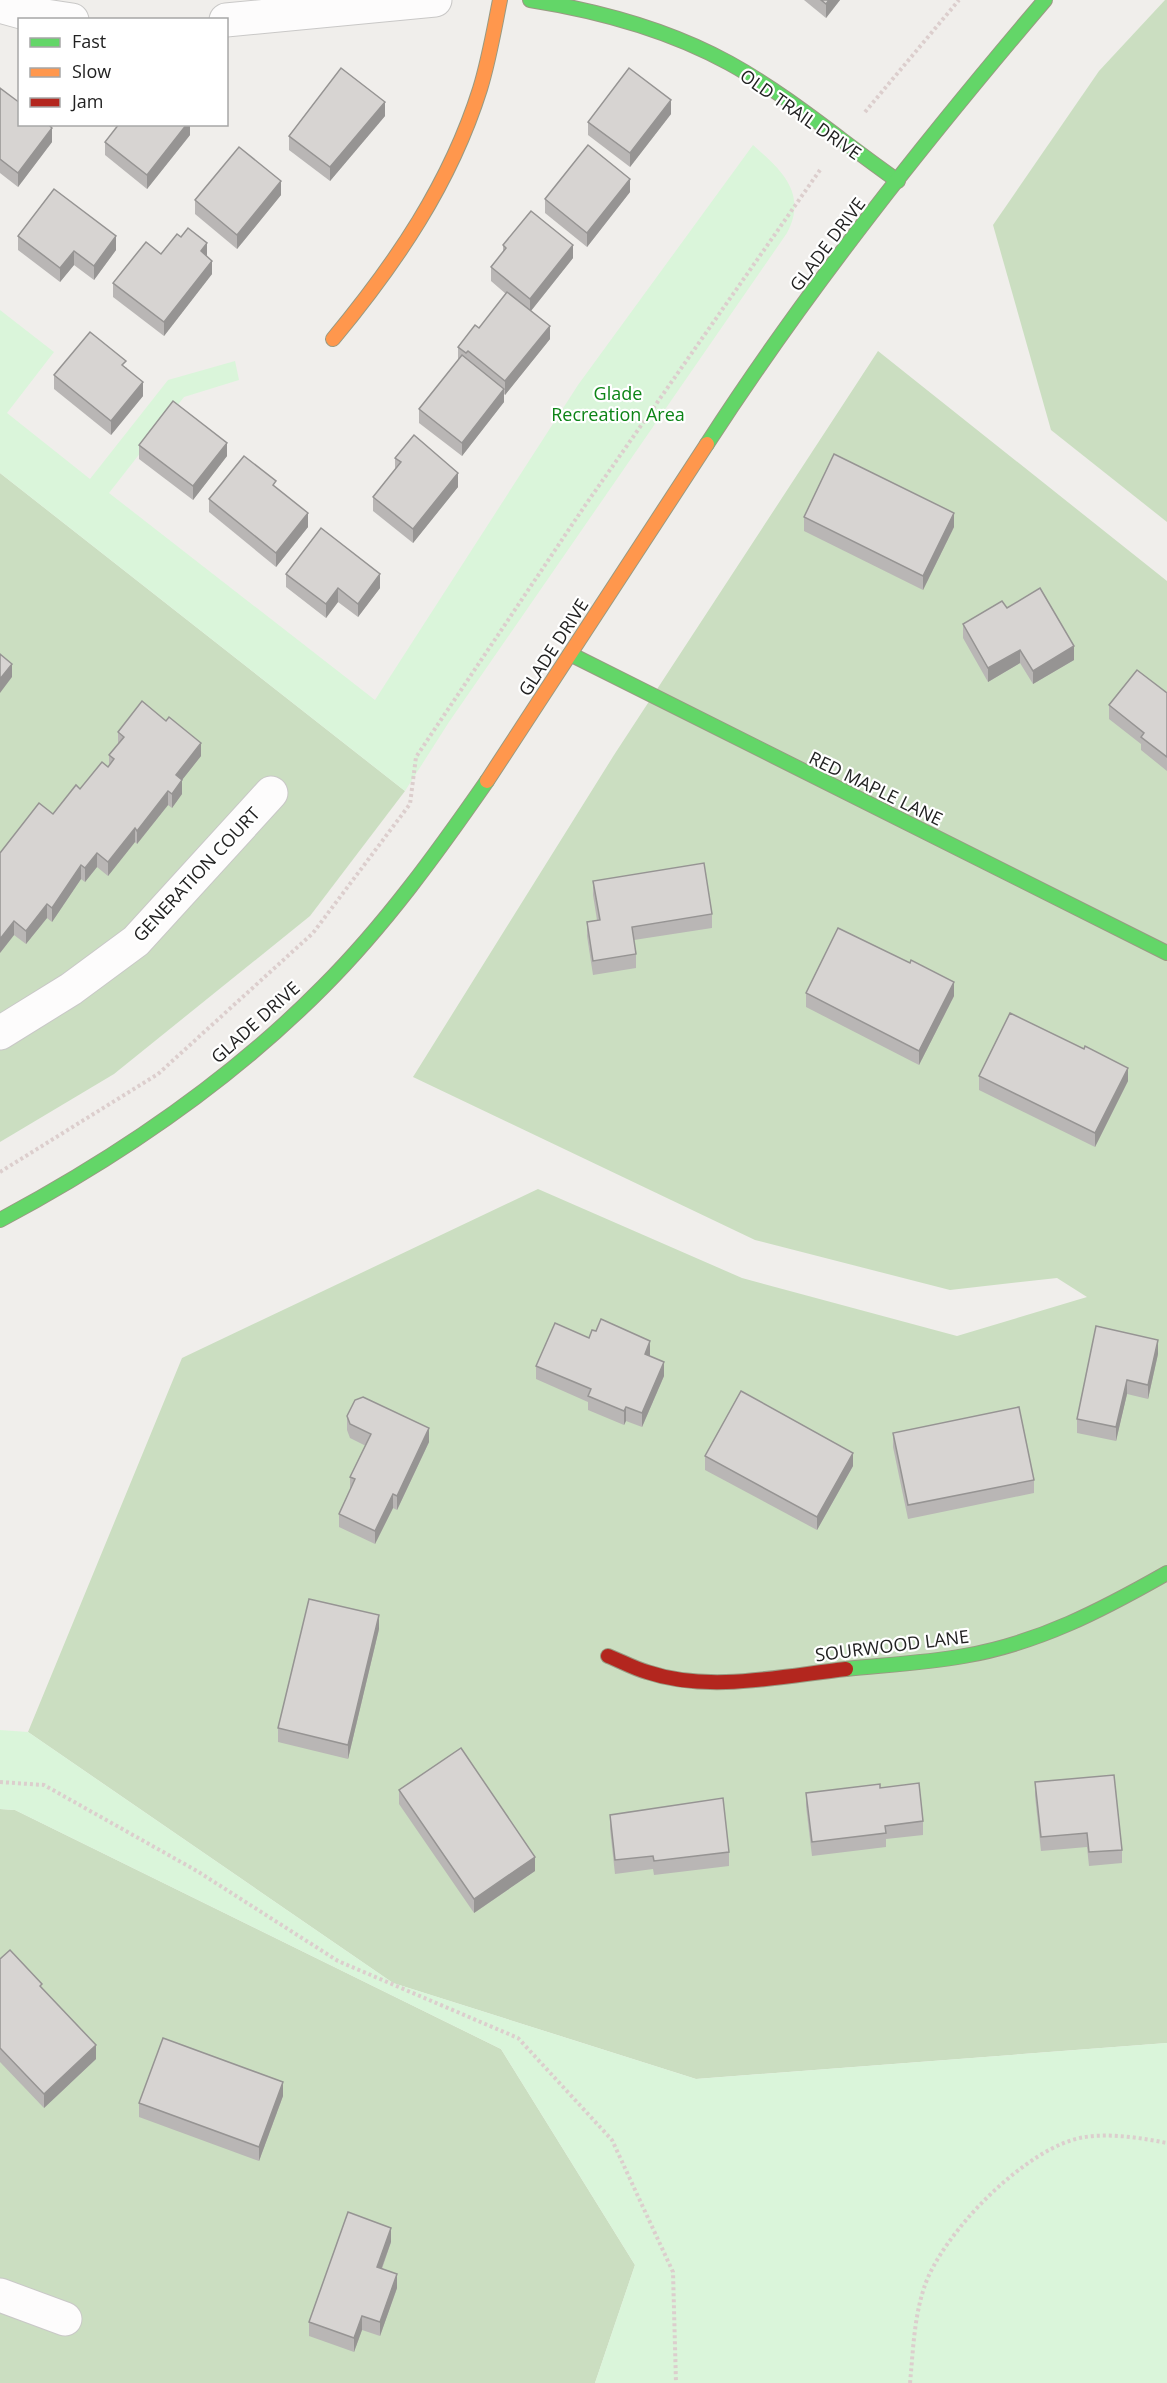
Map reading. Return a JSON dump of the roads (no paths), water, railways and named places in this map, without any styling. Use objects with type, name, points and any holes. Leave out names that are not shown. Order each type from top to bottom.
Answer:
[{"type":"street","points":[[228,20],[435,0]]},
{"type":"street","points":[[333,339],[379,285],[421,223],[456,154],[480,88],[500,0]]},
{"type":"street","name":"OLD TRAIL DRIVE","points":[[530,0],[559,4],[628,20],[694,46],[757,79],[898,181]]},
{"type":"street","name":"GLADE DRIVE","points":[[0,1220],[110,1158],[204,1092],[282,1026],[359,948],[426,869],[480,793],[739,395],[822,280],[1004,47],[1045,0]]},
{"type":"street","points":[[0,6],[25,13],[59,18]]},
{"type":"street","name":"RED MAPLE LANE","points":[[570,654],[1167,953]]},
{"type":"street","name":"GENERATION COURT","points":[[0,1033],[70,989],[136,941],[271,793]]},
{"type":"street","name":"SOURWOOD LANE","points":[[608,1656],[648,1672],[693,1681],[736,1681],[965,1656],[1032,1640],[1095,1614],[1167,1573]]},
{"type":"street","points":[[0,2295],[65,2319]]},
{"type":"park label","name":"Glade Recreation Area","points":[[618,403]]}]
